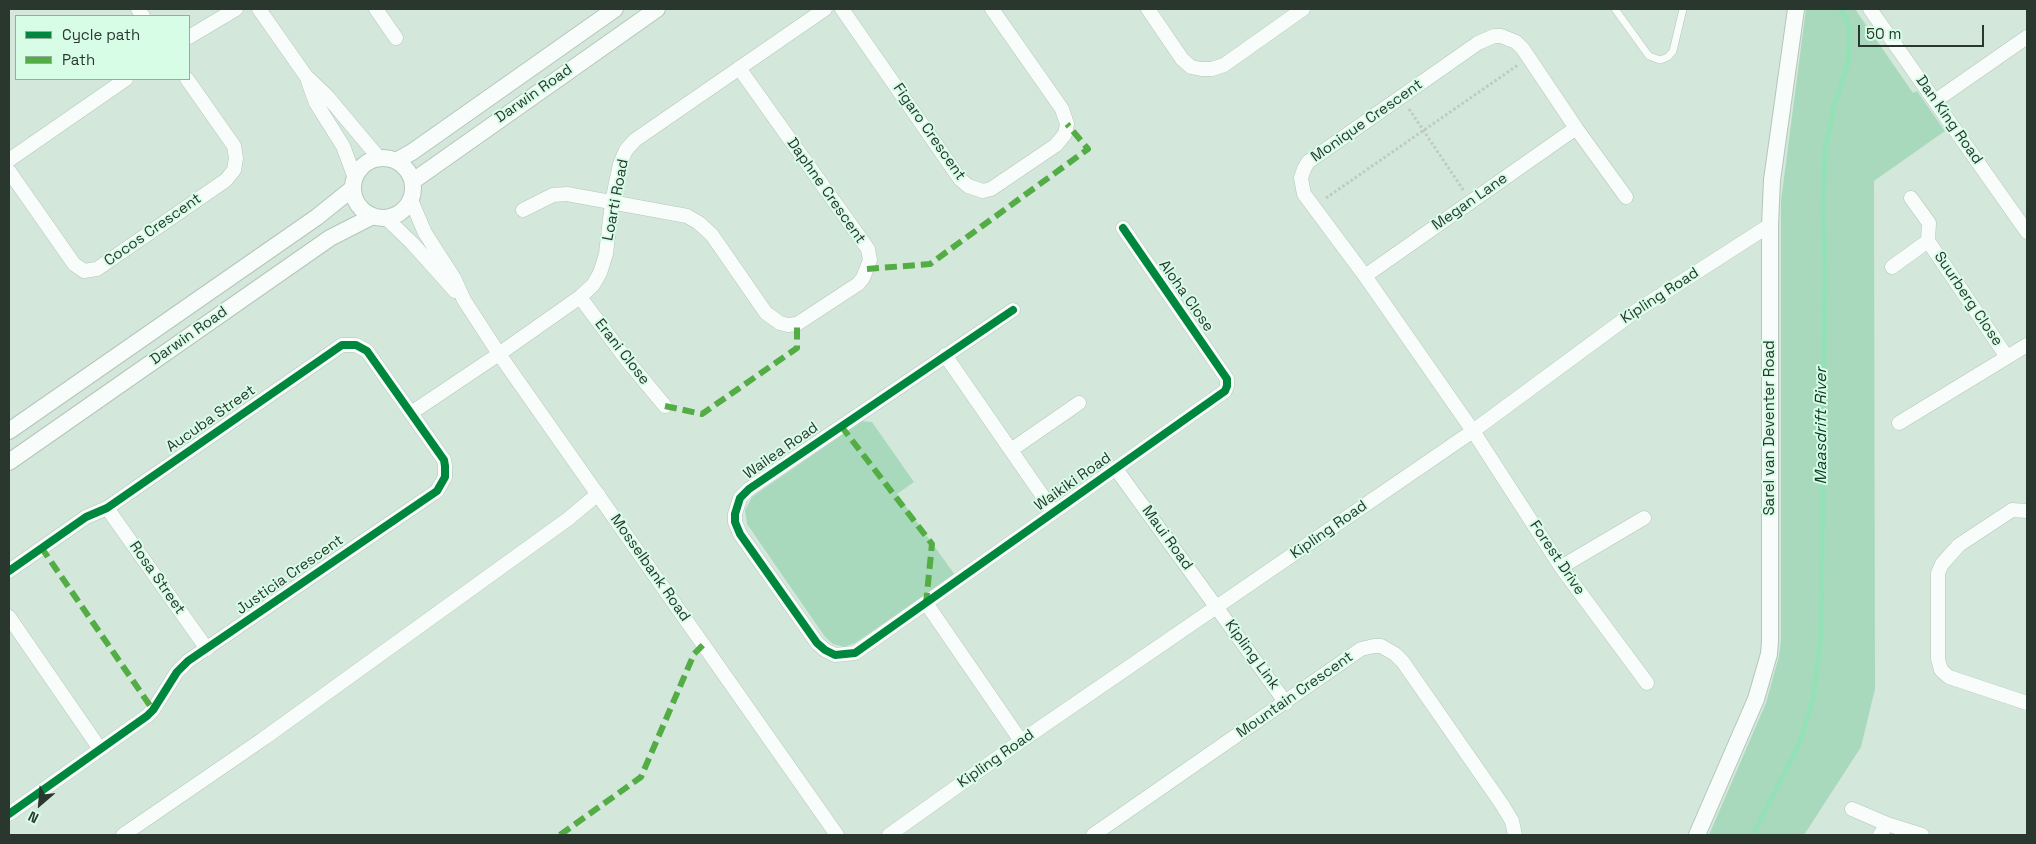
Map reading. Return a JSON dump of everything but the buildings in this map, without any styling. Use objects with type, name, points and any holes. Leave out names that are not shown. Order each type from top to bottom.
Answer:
[{"type":"street","points":[[190,36],[236,9]]},
{"type":"street","points":[[259,9],[306,76],[327,96],[379,158]]},
{"type":"street","points":[[376,9],[396,38]]},
{"type":"street","name":"Darwin Road","points":[[396,161],[412,152],[616,9]]},
{"type":"street","name":"Darwin Road","points":[[413,181],[657,9]]},
{"type":"street","name":"Loarti Road","points":[[499,354],[580,297],[593,285],[600,273],[606,254],[612,202],[620,164],[626,150],[635,140],[825,9]]},
{"type":"street","name":"Figaro Crescent","points":[[842,9],[960,179],[968,186],[983,191],[991,189],[1056,145],[1065,134],[1067,124],[1062,109],[992,9]]},
{"type":"street","points":[[1148,9],[1182,59],[1191,66],[1201,69],[1212,69],[1224,65],[1304,9]]},
{"type":"street","name":"Sarel van Deventer Road","points":[[1697,835],[1756,699],[1770,648],[1770,225],[1772,180],[1796,9]]},
{"type":"street","name":"Dan King Road","points":[[1870,9],[2027,232]]},
{"type":"street","name":"Monique Crescent","points":[[1472,431],[1365,276],[1304,194],[1302,186],[1304,169],[1308,162],[1478,43],[1494,36],[1508,38],[1516,42],[1626,196]]},
{"type":"street","points":[[1935,101],[2027,37]]},
{"type":"street","name":"Daphne Crescent","points":[[523,210],[553,195],[567,194],[686,216],[699,222],[712,235],[766,313],[780,323],[788,325],[797,324],[858,284],[863,278],[870,260],[868,249],[739,68]]},
{"type":"street","points":[[306,76],[316,103],[343,146],[359,206],[379,217],[398,214],[406,208],[414,191],[413,181],[404,165],[388,158],[379,158],[363,166],[354,183]]},
{"type":"street","points":[[9,160],[125,80]]},
{"type":"street","name":"Cocos Crescent","points":[[9,171],[74,264],[84,272],[97,269],[226,180],[234,170],[236,158],[234,146],[188,80]]},
{"type":"street","name":"Megan Lane","points":[[1365,276],[1576,128]]},
{"type":"street","name":"Darwin Road","points":[[9,431],[317,217],[354,183]]},
{"type":"street","name":"Suurberg Close","points":[[1911,198],[1929,223],[1928,241],[2007,357]]},
{"type":"street","name":"Mosselbank Road","points":[[411,200],[425,233],[454,278],[464,300],[499,354],[837,835]]},
{"type":"street","name":"Darwin Road","points":[[9,462],[330,238],[379,217]]},
{"type":"street","name":"Mosselbank Road","points":[[379,217],[412,243],[464,300]]},
{"type":"street","name":"Kipling Road","points":[[889,835],[1021,741],[1472,431],[1632,313],[1770,225]]},
{"type":"street","name":"Aloha Close","points":[[1123,228],[1227,379]]},
{"type":"street","name":"Suurberg Close","points":[[1892,266],[1928,241]]},
{"type":"street","name":"Erani Close","points":[[580,297],[626,359],[665,406]]},
{"type":"street","name":"Wailea Road","points":[[926,602],[855,653],[844,656],[835,655],[817,643],[740,534],[735,522],[735,514],[740,498],[748,489],[1013,310]]},
{"type":"street","name":"Aucuba Street","points":[[9,571],[86,517],[107,508],[342,345],[356,345],[367,351],[411,413]]},
{"type":"street","points":[[1899,423],[2027,345]]},
{"type":"street","points":[[411,413],[499,354]]},
{"type":"street","points":[[945,355],[1053,511]]},
{"type":"street","name":"Waikiki Road","points":[[926,602],[1222,394],[1226,388],[1227,379]]},
{"type":"street","points":[[1011,450],[1079,403]]},
{"type":"street","name":"Justicia Crescent","points":[[9,814],[154,710],[177,672],[188,661],[441,487],[446,471],[444,460],[411,413]]},
{"type":"street","name":"Forest Drive","points":[[1472,431],[1561,567],[1647,683]]},
{"type":"street","name":"Maui Road","points":[[1116,469],[1217,608]]},
{"type":"street","points":[[123,835],[279,727],[568,519],[598,494]]},
{"type":"street","name":"Rosa Street","points":[[107,508],[207,649]]},
{"type":"street","points":[[2027,511],[2012,510],[1959,546],[1942,564],[1938,573],[1938,659],[1941,670],[1949,677],[2027,703]]},
{"type":"street","points":[[1561,567],[1644,518]]},
{"type":"street","points":[[926,602],[1021,741]]},
{"type":"street","name":"Kipling Link","points":[[1217,608],[1286,702]]},
{"type":"street","points":[[9,617],[100,749]]},
{"type":"street","name":"Mountain Crescent","points":[[1093,835],[1361,649],[1374,646],[1381,646],[1403,662],[1501,803],[1512,821],[1515,835]]},
{"type":"street","points":[[1852,809],[1883,830],[1922,835]]},
{"type":"lane","points":[[1615,9],[1649,56],[1660,60],[1668,57],[1673,51],[1683,9]]},
{"type":"path","points":[[1313,206],[1424,131],[1528,57]]},
{"type":"path","points":[[1401,97],[1471,202]]},
{"type":"green space","points":[[1806,9],[1855,9],[1913,93],[1917,91],[1945,131],[1874,181],[1875,689],[1861,747],[1804,835],[1709,835],[1766,703],[1779,656],[1781,640],[1781,201]]},
{"type":"green space","points":[[862,421],[872,422],[914,482],[897,494],[955,575],[855,643],[844,647],[833,644],[825,637],[747,524],[745,510],[752,497]]},
{"type":"waterway","name":"Maasdrift River","points":[[1753,835],[1799,744],[1813,699],[1821,636],[1825,268],[1823,207],[1825,150],[1834,106],[1848,62],[1850,28],[1841,9]]},
{"type":"marked path","points":[[867,269],[930,264],[1088,149],[1067,124]]},
{"type":"marked path","points":[[665,406],[702,414],[797,348],[797,324]]},
{"type":"marked path","points":[[841,426],[932,544],[926,603]]},
{"type":"marked path","points":[[41,547],[153,710]]},
{"type":"marked path","points":[[560,835],[641,777],[694,654],[703,645]]},
{"type":"cycle path","points":[[1013,310],[749,489],[740,498],[735,514],[735,522],[740,534],[817,643],[825,650],[835,655],[855,653],[1225,391],[1227,379],[1123,228]]},
{"type":"cycle path","points":[[9,571],[86,517],[107,508],[342,345],[356,345],[367,351],[444,460],[445,477],[437,491],[188,661],[177,672],[153,710],[147,716],[9,814]]}]
